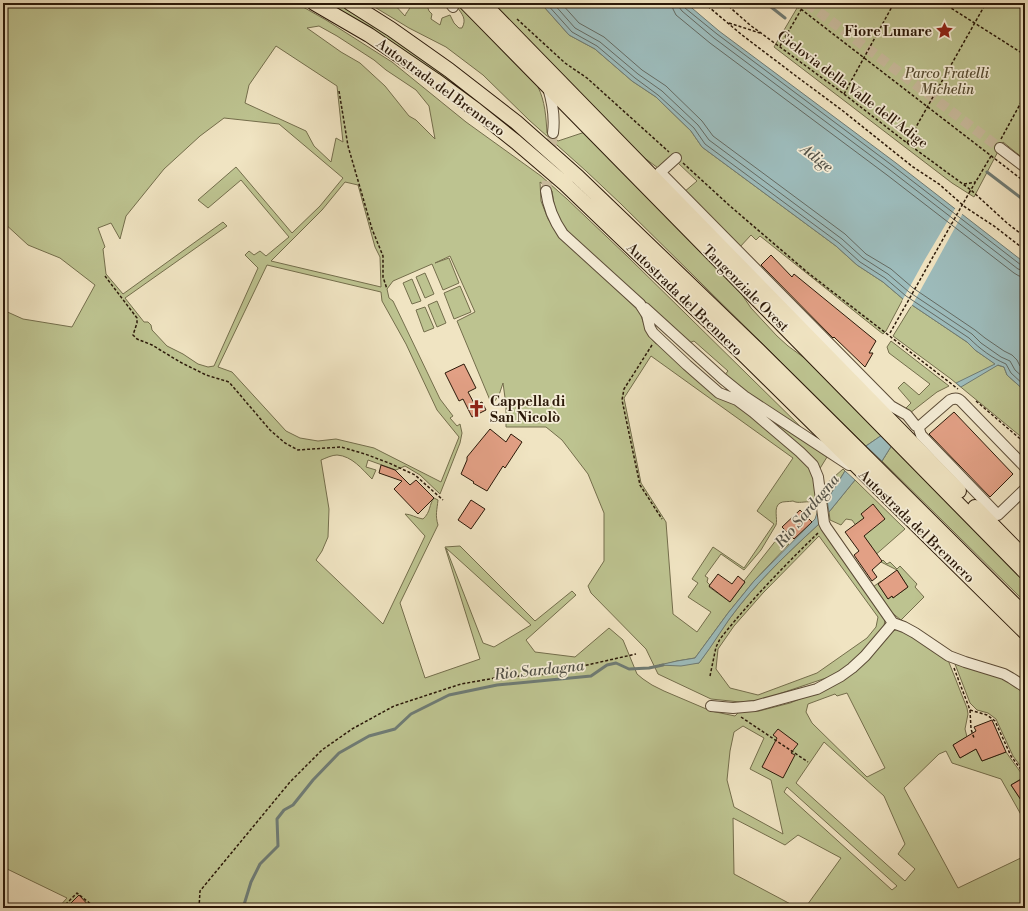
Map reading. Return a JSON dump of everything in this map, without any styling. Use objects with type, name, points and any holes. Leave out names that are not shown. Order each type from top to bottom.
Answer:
[{"type":"highway","name":"Autostrada del Brennero","points":[[314,3],[369,36],[435,80],[476,110],[559,180],[854,459],[872,472],[1025,616]]},
{"type":"highway","name":"Autostrada del Brennero","points":[[350,3],[449,70],[516,122],[578,177],[758,350],[854,459]]},
{"type":"highway","name":"Tangenziale Ovest","points":[[483,3],[536,58],[657,175],[894,433],[1025,572]]},
{"type":"highway","name":"Tangenziale Ovest","points":[[456,4],[548,86],[894,433],[1025,558]]},
{"type":"highway","name":"Autostrada del Brennero","points":[[872,472],[1025,632]]},
{"type":"street","points":[[548,86],[554,110],[553,134]]},
{"type":"street","points":[[1000,148],[1025,167]]},
{"type":"street","points":[[676,158],[657,175],[891,406],[907,415],[914,425],[918,426],[921,435],[998,515],[1025,489]]},
{"type":"street","points":[[546,191],[553,218],[563,234],[723,379],[744,396]]},
{"type":"street","points":[[640,304],[645,311],[650,328],[655,335],[687,366],[719,393],[737,400],[753,412],[813,465],[818,478],[824,522],[893,623],[915,633],[950,656],[969,664],[1004,674],[1025,687]]},
{"type":"street","points":[[648,318],[721,382],[854,459]]},
{"type":"street","points":[[918,426],[923,424],[950,400],[958,399],[1025,467]]},
{"type":"street","points":[[711,706],[735,708],[756,706],[817,689],[841,676],[852,668],[865,656],[893,623]]},
{"type":"path","points":[[704,3],[742,35],[843,111],[913,167],[939,184],[965,207],[994,226],[1025,250]]},
{"type":"path","name":"Ciclovia della Valle dell'Adige","points":[[725,3],[750,25],[971,190],[1007,223],[1025,237]]},
{"type":"path","points":[[793,3],[1025,182]]},
{"type":"path","points":[[780,46],[805,3]]},
{"type":"path","points":[[844,94],[894,3]]},
{"type":"path","points":[[943,3],[1025,55]]},
{"type":"path","points":[[907,143],[986,3]]},
{"type":"path","points":[[513,16],[564,63],[587,78],[730,206],[807,272],[888,336],[971,190]]},
{"type":"path","points":[[728,22],[762,33]]},
{"type":"path","points":[[339,91],[348,146],[372,229],[383,256],[384,277],[387,289]]},
{"type":"path","points":[[963,184],[976,182]]},
{"type":"path","points":[[105,276],[137,318],[133,335],[136,339],[152,345],[180,362],[206,375],[229,382],[270,430],[285,443],[298,450],[341,447],[365,454],[415,475],[443,500]]},
{"type":"path","points":[[655,335],[641,364],[624,389],[622,400],[640,485],[662,518]]},
{"type":"path","points":[[710,676],[716,647],[720,639],[824,522]]},
{"type":"path","points":[[200,908],[200,891],[290,782],[322,750],[352,729],[394,706],[461,684],[495,678],[547,674],[636,654]]},
{"type":"path","points":[[950,656],[970,710],[971,729],[974,738]]},
{"type":"path","points":[[735,708],[736,713],[808,762]]},
{"type":"path","points":[[970,710],[987,715],[995,720],[1011,756],[1025,775]]},
{"type":"path","points":[[62,908],[77,893],[93,906],[91,908]]},
{"type":"green space","points":[[3,3],[296,3],[326,20],[392,62],[466,122],[541,176],[567,199],[810,436],[724,376],[728,371],[694,341],[689,343],[574,237],[566,229],[555,210],[552,191],[540,182],[541,201],[548,219],[554,228],[567,243],[640,312],[646,329],[656,344],[659,343],[738,404],[789,447],[812,471],[817,498],[813,499],[811,502],[793,501],[780,503],[776,510],[776,525],[761,550],[744,570],[721,554],[705,576],[708,578],[707,582],[710,585],[709,587],[730,602],[745,582],[744,581],[777,539],[789,544],[754,581],[695,658],[662,665],[699,663],[729,619],[749,594],[778,562],[820,523],[885,620],[884,626],[878,635],[844,669],[829,677],[761,700],[740,702],[711,699],[658,674],[646,649],[591,593],[588,586],[604,561],[604,513],[588,474],[562,440],[546,427],[506,427],[506,405],[503,383],[499,395],[492,405],[457,321],[475,312],[450,256],[435,263],[449,258],[459,283],[443,290],[432,264],[393,281],[387,289],[389,298],[393,301],[440,399],[453,416],[450,418],[457,426],[460,424],[462,433],[460,443],[440,494],[420,475],[405,466],[396,470],[368,460],[366,467],[376,470],[372,479],[352,460],[342,456],[335,455],[321,460],[329,509],[328,537],[316,560],[383,624],[425,536],[405,514],[423,519],[426,516],[434,498],[438,500],[436,515],[438,525],[400,603],[425,678],[480,659],[445,547],[460,546],[535,621],[572,591],[576,595],[526,640],[535,652],[575,657],[609,628],[623,640],[637,674],[643,679],[664,691],[711,711],[735,716],[739,712],[759,711],[790,703],[822,690],[891,632],[900,628],[948,660],[968,714],[965,729],[967,737],[953,745],[960,758],[976,749],[982,761],[1006,752],[1024,777],[1011,785],[1025,806],[1025,820],[1001,779],[952,763],[946,751],[939,754],[904,788],[958,888],[1025,856],[1025,895],[1021,908],[805,908],[841,858],[798,835],[785,845],[733,818],[734,874],[798,908],[58,908],[67,898],[3,867],[3,310],[23,319],[72,327],[95,285],[60,258],[28,245],[3,222]],"holes":[[[319,26],[337,36],[416,90],[429,106],[435,139],[416,120],[409,116],[385,86],[360,63],[341,52],[307,28]],[[276,46],[337,86],[343,142],[336,138],[331,162],[314,146],[306,131],[245,103],[249,85]],[[224,118],[279,124],[343,178],[320,206],[292,233],[236,167],[198,200],[208,208],[241,180],[289,237],[266,256],[260,251],[254,255],[249,251],[245,255],[258,268],[214,366],[208,367],[198,364],[167,346],[152,330],[151,325],[148,322],[144,322],[125,298],[227,226],[223,222],[123,294],[106,274],[103,249],[105,247],[98,228],[111,223],[120,239],[126,216],[164,169],[200,136]],[[345,182],[358,185],[375,247],[380,257],[381,287],[271,261],[322,210]],[[267,265],[381,292],[382,301],[406,344],[437,410],[459,437],[441,482],[374,448],[336,439],[318,441],[300,438],[286,431],[232,372],[218,367]],[[651,356],[793,458],[757,511],[774,524],[744,568],[713,547],[692,579],[698,583],[688,597],[711,612],[697,632],[673,614],[666,522],[641,483],[624,398]],[[819,536],[878,617],[876,627],[867,638],[817,673],[758,695],[730,688],[716,669],[718,649],[734,626],[763,593]],[[446,548],[531,625],[494,647],[483,643]],[[847,693],[885,768],[867,777],[812,723],[806,712],[808,704],[835,694],[837,696]],[[743,726],[764,738],[750,769],[771,780],[783,834],[734,807],[727,780],[730,751],[734,732]],[[824,742],[884,796],[905,844],[898,854],[915,869],[905,881],[796,783]],[[787,787],[897,886],[892,890],[784,792]]]},
{"type":"green space","points":[[324,3],[340,3],[407,47],[513,127],[606,210],[570,182]]},
{"type":"green space","points":[[368,3],[393,3],[405,16],[410,8],[410,3],[426,3],[432,14],[431,19],[440,25],[442,18],[450,15],[454,23],[459,28],[462,28],[464,19],[457,7],[460,5],[538,87],[544,103],[547,133],[558,141],[585,132],[734,283],[751,308],[777,336],[814,365],[882,435],[866,446],[621,204],[529,120],[483,75],[446,47],[409,28]]},
{"type":"green space","points":[[489,3],[540,3],[569,35],[595,49],[632,81],[656,97],[691,131],[702,147],[836,246],[857,265],[883,282],[903,299],[886,331],[883,334],[760,236],[756,240],[751,235],[739,248],[684,192],[697,181],[677,162],[658,168],[631,148]]},
{"type":"green space","name":"Parco Fratelli Michelin","points":[[800,3],[1025,3],[1025,160],[1003,142],[974,197],[952,183],[774,47]]},
{"type":"green space","points":[[425,273],[434,294],[425,298],[416,277]]},
{"type":"green space","points":[[412,279],[421,301],[412,304],[403,283]]},
{"type":"green space","points":[[460,286],[471,312],[454,319],[444,293]]},
{"type":"green space","points":[[437,301],[446,323],[437,327],[428,305]]},
{"type":"green space","points":[[912,305],[967,342],[975,350],[997,365],[1004,367],[1007,375],[1025,391],[1025,440],[951,379],[893,336]]},
{"type":"green space","points":[[425,307],[434,328],[424,332],[416,310]]},
{"type":"green space","points":[[891,341],[949,386],[937,392],[910,413],[906,408],[911,403],[898,388],[904,382],[919,395],[930,384],[889,353],[887,347]]},
{"type":"green space","points":[[748,403],[827,457],[819,470]]},
{"type":"green space","points":[[892,445],[1025,581],[1025,602],[882,461]]},
{"type":"green space","points":[[843,469],[845,471],[827,500],[825,485]]},
{"type":"green space","points":[[855,480],[905,529],[873,557],[871,546],[852,520],[846,519],[841,525],[830,520],[829,512]]},
{"type":"green space","points":[[875,559],[883,560],[887,564],[890,562],[897,569],[900,566],[917,584],[915,587],[924,597],[901,620],[891,612],[873,587],[881,581],[884,585],[881,588],[888,599],[892,596],[893,598],[908,587],[897,570]]},
{"type":"green space","points":[[955,664],[998,675],[1011,682],[1025,693],[1025,772],[1013,756],[996,719],[988,713],[977,710],[970,703]]},
{"type":"water","name":"Adige","points":[[540,3],[686,3],[719,31],[896,163],[1025,263],[1025,391],[1007,375],[1004,367],[998,365],[961,387],[956,383],[995,364],[975,350],[967,342],[903,299],[883,282],[857,265],[836,246],[702,147],[691,131],[656,97],[632,81],[595,49],[569,35]]},
{"type":"water","points":[[882,435],[892,445],[882,461],[866,446]]},
{"type":"water","points":[[845,471],[855,480],[829,512],[827,500]]},
{"type":"water","points":[[818,510],[820,523],[778,562],[749,594],[729,619],[699,663],[681,666],[659,665],[695,658],[754,581],[815,519]]},
{"type":"pier","points":[[956,207],[963,213],[911,307],[902,301]]},
{"type":"building","points":[[771,255],[792,277],[794,274],[876,341],[869,353],[873,353],[865,367],[834,337],[833,338],[761,265]]},
{"type":"building","points":[[464,364],[476,388],[468,392],[475,405],[482,402],[486,410],[472,417],[463,399],[459,401],[445,373]]},
{"type":"building","points":[[954,412],[1013,474],[990,497],[929,434]]},
{"type":"building","points":[[490,429],[506,442],[511,434],[522,442],[505,468],[503,466],[487,491],[461,474],[467,457]]},
{"type":"building","points":[[381,465],[395,470],[410,485],[416,480],[434,498],[418,514],[394,489],[402,481],[379,473]]},
{"type":"building","points":[[471,500],[485,509],[471,529],[458,520]]},
{"type":"building","points":[[873,504],[885,519],[864,536],[882,561],[872,570],[877,577],[872,581],[854,555],[859,551],[845,532],[864,518],[861,514]]},
{"type":"building","points":[[800,510],[812,522],[794,539],[782,527]]},
{"type":"building","points":[[897,570],[908,587],[893,598],[892,596],[888,599],[878,584]]},
{"type":"building","points":[[718,574],[732,584],[738,576],[745,582],[730,602],[709,586]]},
{"type":"building","points":[[992,720],[1006,752],[982,761],[976,749],[960,758],[953,745],[976,731],[974,727]]},
{"type":"building","points":[[778,729],[798,744],[791,753],[795,755],[783,778],[762,767],[777,738],[773,735]]},
{"type":"building","points":[[1025,777],[1025,806],[1011,785]]},
{"type":"building","points":[[79,895],[91,908],[66,908]]},
{"type":"waterway","points":[[766,3],[785,18]]},
{"type":"waterway","points":[[987,172],[1025,201]]},
{"type":"waterway","name":"Rio Sardagna","points":[[243,908],[251,882],[260,864],[278,846],[277,819],[284,810],[293,805],[313,780],[339,753],[369,736],[395,729],[411,714],[449,695],[497,685],[591,676],[607,665],[616,663],[629,669],[649,668],[663,665]]},
{"type":"tunnel","points":[[807,3],[1000,148]]},
{"type":"tunnel","points":[[546,191],[553,133]]},
{"type":"place","name":"Fiore Lunare","points":[[945,31]]},
{"type":"place","name":"Cappella di San Nicolò","points":[[477,409]]}]
